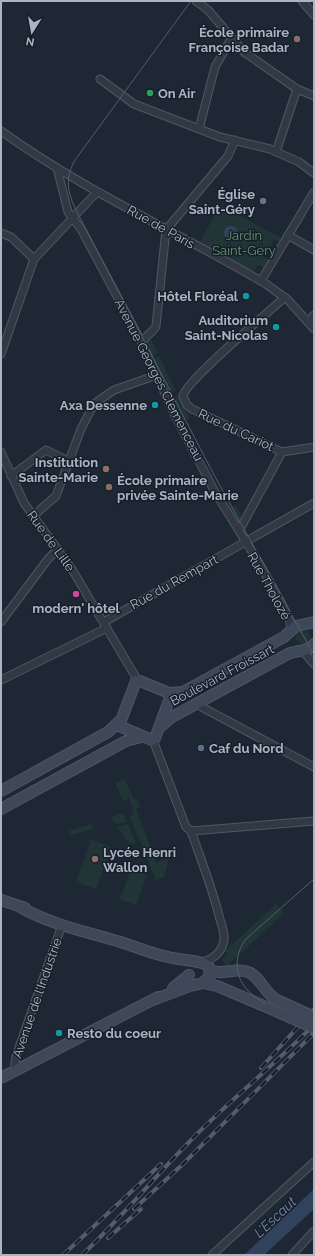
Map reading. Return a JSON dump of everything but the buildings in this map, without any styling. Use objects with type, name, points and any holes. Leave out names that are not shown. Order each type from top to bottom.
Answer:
[{"type":"main road","name":"Boulevard Froissart","points":[[170,693],[183,692],[291,632],[297,625],[311,625]]},
{"type":"main road","name":"Boulevard Froissart","points":[[291,632],[291,644],[300,650]]},
{"type":"main road","name":"Boulevard Froissart","points":[[160,727],[172,716],[288,654],[309,649],[314,644]]},
{"type":"main road","points":[[138,681],[170,693],[171,697],[154,740],[120,728],[120,721],[135,683],[138,681]]},
{"type":"main road","points":[[1,791],[108,732],[120,721]]},
{"type":"main road","points":[[1,808],[126,741],[141,736]]},
{"type":"main road","points":[[1,900],[20,907],[37,916],[86,934],[109,938]]},
{"type":"main road","points":[[20,907],[46,912],[81,925],[109,938],[156,954],[199,962],[207,965],[210,970],[209,978],[201,983],[153,1000]]},
{"type":"main road","points":[[156,954],[189,974],[192,980],[216,986],[314,1028]]},
{"type":"main road","points":[[1,1078],[153,1000],[184,981],[189,974],[190,967],[199,962]]},
{"type":"main road","points":[[210,970],[220,973],[238,971],[249,972],[256,978],[268,994],[277,1000],[314,1017]]},
{"type":"street","points":[[302,1],[314,15]]},
{"type":"street","points":[[197,2],[211,14],[231,39],[244,52],[297,89],[314,96]]},
{"type":"street","points":[[199,129],[214,72],[231,39]]},
{"type":"street","points":[[100,79],[132,103],[220,137],[251,143],[276,152],[299,162],[314,173]]},
{"type":"street","points":[[276,152],[297,89]]},
{"type":"street","name":"Rue de Paris","points":[[1,131],[97,192],[261,281],[285,297],[314,329]]},
{"type":"street","points":[[142,343],[144,338],[153,331],[156,326],[166,230],[228,156],[235,140]]},
{"type":"street","name":"Avenue Georges Clemenceau","points":[[57,168],[64,202],[72,219],[81,229],[142,343],[189,444],[221,503],[245,542]]},
{"type":"street","points":[[1,354],[34,258],[97,192]]},
{"type":"street","points":[[261,281],[314,192]]},
{"type":"street","points":[[1,233],[11,237],[34,258]]},
{"type":"street","points":[[288,235],[314,250]]},
{"type":"street","name":"Rue du Cariot","points":[[282,452],[189,408],[183,398],[187,388],[220,355],[285,297]]},
{"type":"street","points":[[308,322],[314,315]]},
{"type":"street","points":[[33,516],[56,496],[86,418],[97,401],[114,390],[157,375]]},
{"type":"street","points":[[239,531],[282,452],[314,447]]},
{"type":"street","points":[[11,476],[46,450],[70,462]]},
{"type":"street","name":"Rue de Lille","points":[[1,452],[11,476],[33,516],[58,549],[138,681]]},
{"type":"street","name":"Rue du Rempart","points":[[1,680],[105,625],[314,503]]},
{"type":"street","name":"Rue Tholozé","points":[[245,542],[259,563],[283,606],[290,622],[291,632]]},
{"type":"street","points":[[1,622],[48,559],[58,549]]},
{"type":"street","points":[[300,650],[314,664]]},
{"type":"street","points":[[196,704],[314,767]]},
{"type":"street","points":[[154,740],[186,826],[191,831],[216,900],[224,933],[223,944],[218,953],[213,958],[199,962]]},
{"type":"street","points":[[191,831],[314,821]]},
{"type":"street","name":"Avenue de l'Industrie","points":[[14,1071],[16,1056],[62,925]]},
{"type":"street","points":[[212,1255],[314,1162]]},
{"type":"street","points":[[292,1255],[314,1231]]},
{"type":"green space","name":"Jardin Saint-Géry","points":[[220,205],[281,238],[279,242],[274,239],[264,258],[269,260],[265,268],[258,265],[253,273],[199,244]]},
{"type":"green space","points":[[149,336],[158,353],[151,357],[146,345]]},
{"type":"green space","points":[[159,356],[176,391],[170,395],[152,359]]},
{"type":"green space","points":[[178,395],[190,418],[183,421],[172,399]]},
{"type":"green space","points":[[236,505],[243,518],[240,526],[230,508]]},
{"type":"green space","points":[[303,630],[308,632],[310,637],[308,642],[303,644],[298,642],[296,637],[298,632]]},
{"type":"green space","points":[[124,779],[134,799],[137,799],[140,807],[136,809],[156,862],[169,858],[164,877],[156,880],[130,817],[134,812],[129,797],[124,802],[115,783]]},
{"type":"green space","points":[[121,813],[127,822],[116,824],[110,817]]},
{"type":"green space","points":[[91,824],[94,829],[71,835],[69,831]]},
{"type":"green space","points":[[128,824],[136,844],[128,842],[117,827]]},
{"type":"green space","points":[[91,840],[111,847],[96,889],[76,882]]},
{"type":"green space","points":[[131,869],[147,875],[136,905],[120,899]]},
{"type":"green space","points":[[276,904],[284,913],[227,966],[222,960],[228,954],[225,951]]},
{"type":"water","points":[[231,226],[236,228],[238,233],[236,238],[231,240],[226,238],[224,233],[226,228]]},
{"type":"water","points":[[314,1189],[314,1209],[264,1255],[244,1255]]},
{"type":"tram line","points":[[191,1],[75,160],[70,172],[68,185],[69,191],[76,210],[213,473],[314,655]]},
{"type":"tram line","points":[[314,879],[247,938],[239,951],[237,966],[240,978],[246,989],[255,997],[278,1010],[314,1024]]},
{"type":"railway","points":[[261,1068],[314,1009]]},
{"type":"railway","points":[[82,1255],[196,1135],[314,1025]]},
{"type":"railway","points":[[134,1209],[182,1165],[314,1033]]},
{"type":"railway","points":[[63,1255],[161,1164]]},
{"type":"railway","points":[[108,1238],[141,1209]]},
{"type":"place","name":"École primaire Françoise Badar","points":[[297,39]]},
{"type":"place","name":"On Air","points":[[150,93]]},
{"type":"place","name":"Église Saint-Géry","points":[[263,201]]},
{"type":"place","name":"Hôtel Floréal","points":[[246,296]]},
{"type":"place","name":"Auditorium Saint-Nicolas","points":[[276,327]]},
{"type":"place","name":"Axa Dessenne","points":[[155,405]]},
{"type":"place","name":"Institution Sainte-Marie","points":[[106,469]]},
{"type":"place","name":"École primaire privée Sainte-Marie","points":[[109,487]]},
{"type":"place","name":"modern' hôtel","points":[[76,594]]},
{"type":"place","name":"Caf du Nord","points":[[201,748]]},
{"type":"place","name":"Lycée Henri Wallon","points":[[95,859]]},
{"type":"place","name":"Resto du coeur","points":[[59,1033]]},
{"type":"water label","name":"L'Escaut","points":[[275,1217]]}]
